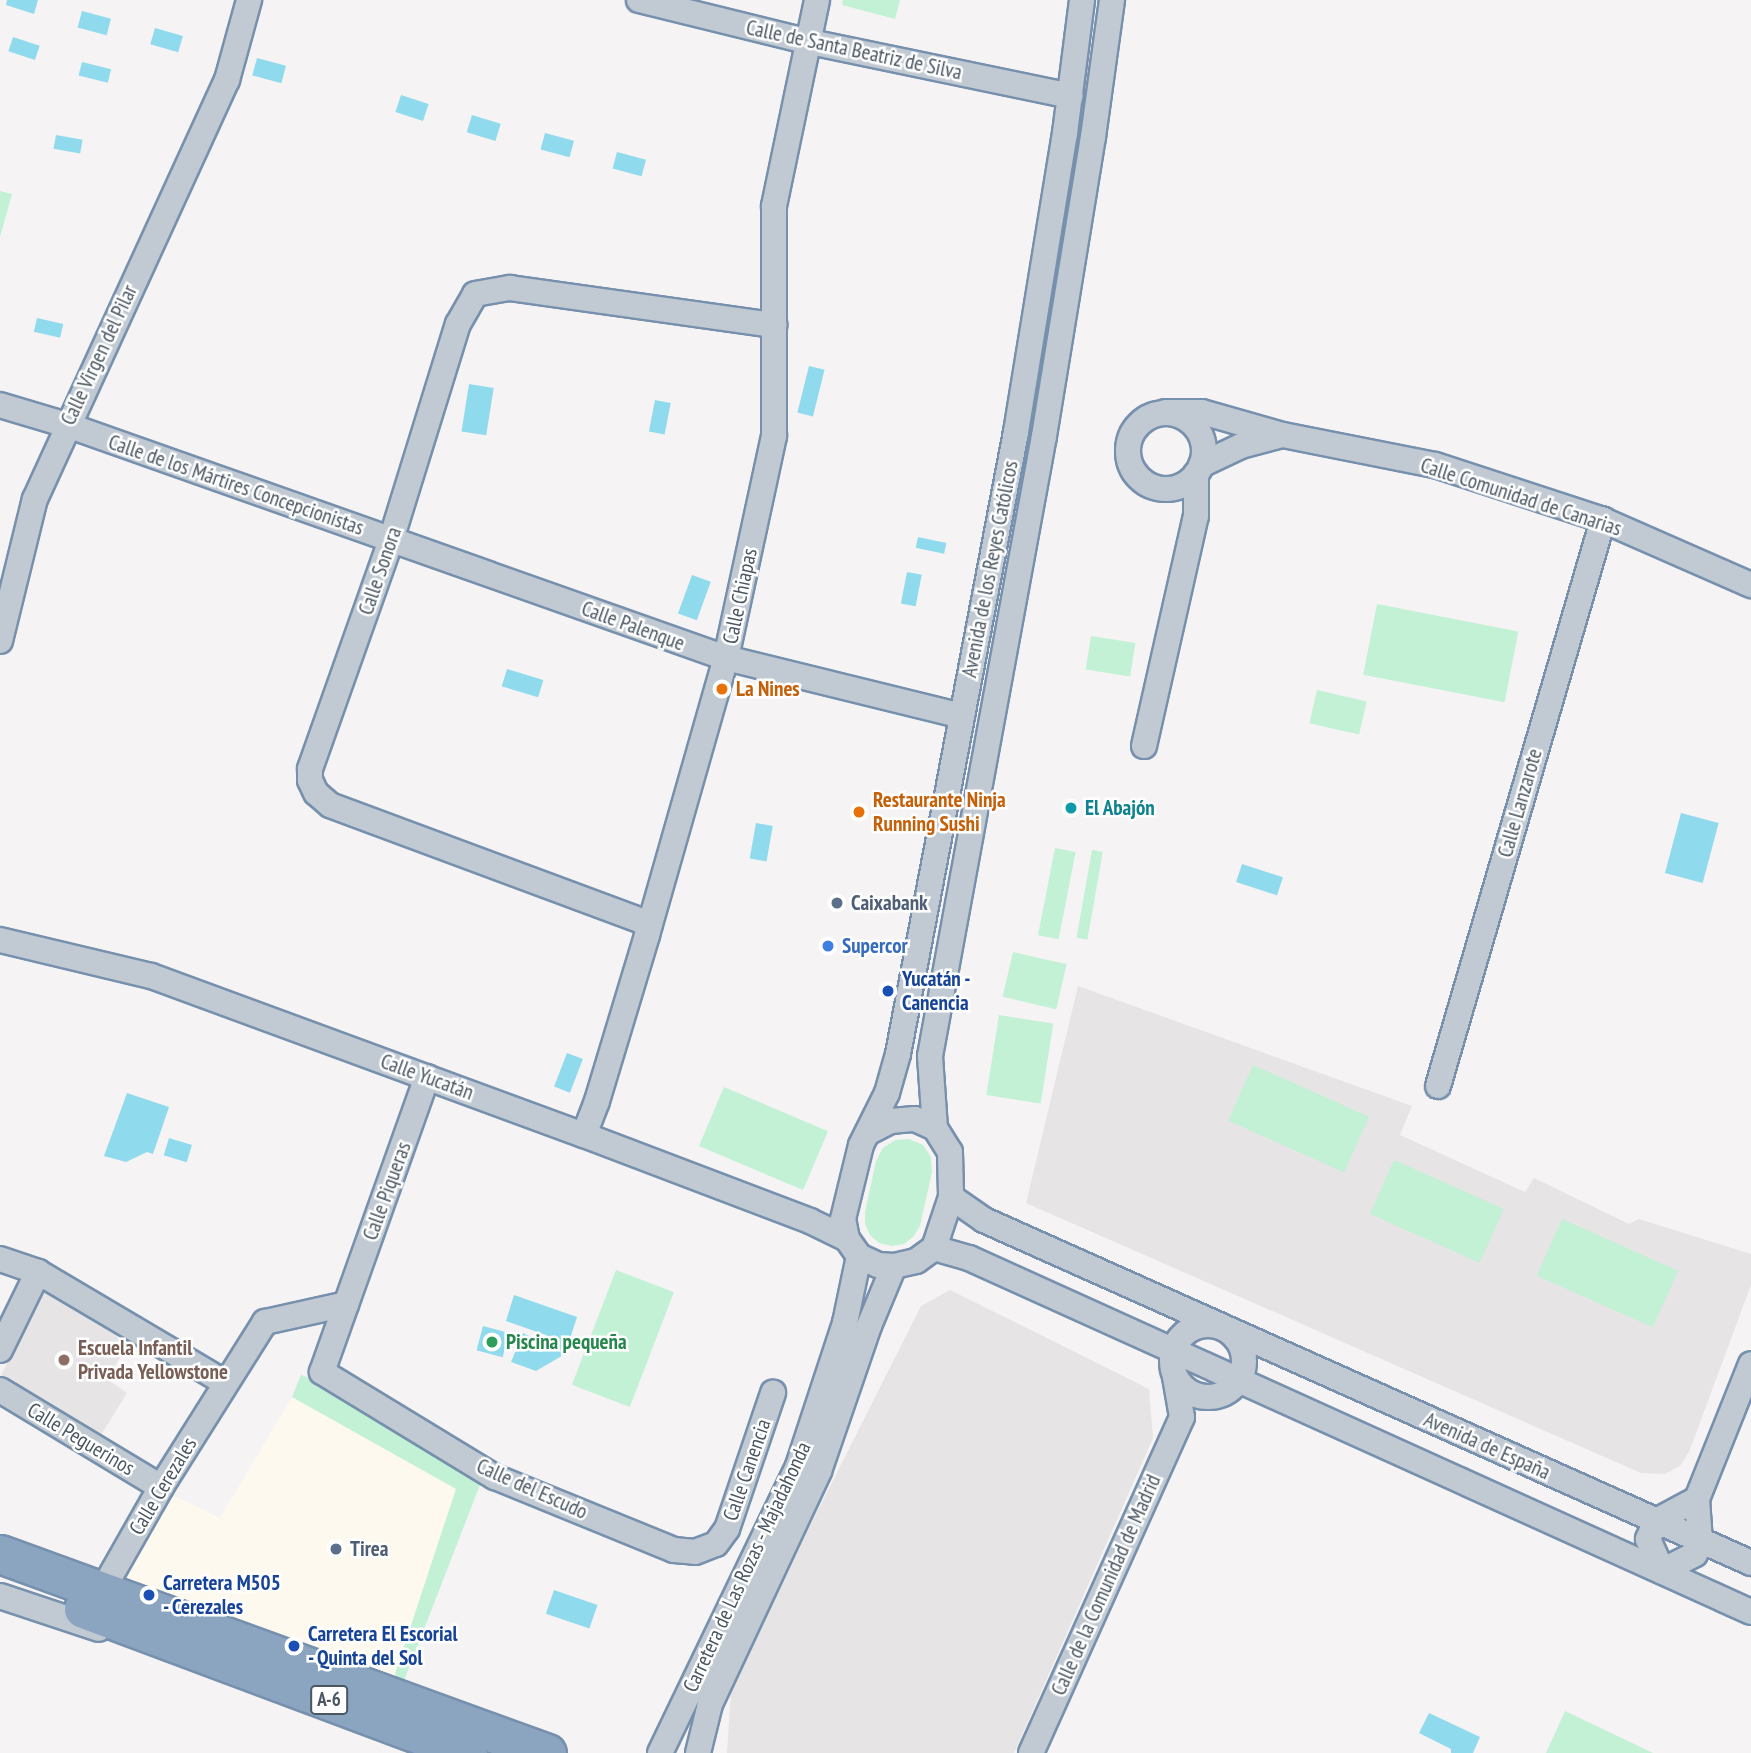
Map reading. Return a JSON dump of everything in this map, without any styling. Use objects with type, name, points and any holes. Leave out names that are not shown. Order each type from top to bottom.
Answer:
[{"type":"highway","points":[[0,1554],[547,1753]]},
{"type":"highway","points":[[0,1579],[61,1601],[234,1639]]},
{"type":"highway","name":"A-6","points":[[61,1601],[404,1739],[468,1753]]},
{"type":"street","name":"Calle Virgen del Pilar","points":[[0,641],[35,499],[227,80],[249,0]]},
{"type":"street","name":"Calle de Santa Beatriz de Silva","points":[[639,0],[810,42],[1070,96]]},
{"type":"street","name":"Calle Chiapas","points":[[583,1135],[597,1101],[726,658],[774,436],[774,206],[817,0]]},
{"type":"street","name":"Avenida de los Reyes Católicos","points":[[869,1132],[887,1093],[898,1054],[1016,432],[1070,96],[1082,0]]},
{"type":"street","name":"Avenida de los Reyes Católicos","points":[[935,1128],[930,1056],[1044,436],[1093,137],[1112,0]]},
{"type":"street","name":"Calle Sonora","points":[[650,924],[330,805],[316,793],[310,780],[310,769],[391,540],[458,324],[475,294],[510,288],[774,325]]},
{"type":"street","name":"Calle de los Mártires Concepcionistas","points":[[0,405],[67,425],[391,540]]},
{"type":"street","points":[[1144,746],[1196,516],[1199,469],[1204,446],[1195,426],[1177,414],[1166,412],[1154,414],[1136,426],[1130,436],[1128,458],[1139,478],[1158,488],[1181,486],[1199,469]]},
{"type":"street","name":"Calle Comunidad de Canarias","points":[[1166,412],[1202,412],[1283,435],[1435,465],[1603,520],[1751,585]]},
{"type":"street","name":"Calle Comunidad de Canarias","points":[[1199,469],[1241,446],[1283,435]]},
{"type":"street","points":[[1170,489],[1196,516]]},
{"type":"street","name":"Calle Lanzarote","points":[[1438,1086],[1603,520]]},
{"type":"street","name":"Calle Palenque","points":[[391,540],[726,658],[962,716]]},
{"type":"street","name":"Calle Yucatán","points":[[0,940],[150,976],[810,1221],[853,1247]]},
{"type":"street","name":"Calle Piqueras","points":[[323,1372],[427,1077]]},
{"type":"street","points":[[915,1119],[935,1128],[950,1152],[951,1197],[934,1248],[916,1261],[894,1266],[878,1265],[853,1247],[843,1219],[845,1201],[861,1145],[869,1132],[891,1121],[915,1119]]},
{"type":"street","name":"Avenida de España","points":[[951,1197],[984,1220],[1751,1563]]},
{"type":"street","name":"Carretera de Las Rozas - Majadahonda","points":[[658,1753],[797,1466],[845,1323],[853,1247]]},
{"type":"street","name":"Avenida de España","points":[[934,1248],[969,1258],[1751,1612]]},
{"type":"street","points":[[0,1259],[38,1272],[226,1383]]},
{"type":"street","name":"Carretera de Las Rozas - Majadahonda","points":[[698,1753],[710,1704],[819,1471],[869,1326],[894,1266]]},
{"type":"street","points":[[0,1350],[38,1272]]},
{"type":"street","name":"Calle Cerezales","points":[[102,1591],[161,1487],[265,1322],[346,1304]]},
{"type":"street","points":[[1223,1327],[1199,1325],[1178,1339],[1173,1350],[1172,1364],[1182,1417],[1224,1393],[1239,1380]]},
{"type":"street","name":"Avenida de España","points":[[1223,1327],[1234,1334],[1244,1356],[1239,1380]]},
{"type":"street","points":[[1697,1499],[1656,1521],[1648,1539],[1662,1571],[1695,1554],[1700,1541],[1697,1499],[1751,1364]]},
{"type":"street","name":"Calle del Escudo","points":[[323,1372],[495,1477],[674,1550],[695,1552],[716,1544]]},
{"type":"street","points":[[1175,1377],[1192,1393],[1215,1396]]},
{"type":"street","name":"Calle Peguerinos","points":[[0,1390],[161,1487]]},
{"type":"street","name":"Calle Canencia","points":[[716,1544],[727,1529],[773,1393]]},
{"type":"street","name":"Calle de la Comunidad de Madrid","points":[[1031,1753],[1182,1417]]},
{"type":"street","points":[[0,1596],[88,1626],[188,1651]]},
{"type":"shaded area","points":[[1078,986],[1412,1106],[1400,1135],[1525,1192],[1534,1178],[1629,1224],[1639,1219],[1751,1254],[1751,1285],[1689,1452],[1680,1466],[1665,1474],[1641,1473],[1026,1203]]},
{"type":"shaded area","name":"Escuela Infantil Privada Yellowstone","points":[[47,1288],[128,1344],[107,1379],[127,1393],[101,1435],[1,1375]]},
{"type":"shaded area","points":[[950,1290],[1149,1389],[1153,1438],[1014,1753],[727,1753],[731,1692],[811,1524],[921,1306]]},
{"type":"shaded area","points":[[292,1397],[456,1488],[395,1674],[402,1686],[130,1589],[122,1573],[170,1494],[220,1518]]},
{"type":"green space","points":[[843,0],[900,0],[895,19],[842,5]]},
{"type":"green space","points":[[0,191],[12,194],[0,237]]},
{"type":"green space","points":[[1377,604],[1518,631],[1505,702],[1363,675]]},
{"type":"green space","points":[[1091,636],[1135,643],[1130,677],[1086,670]]},
{"type":"green space","points":[[1317,690],[1367,701],[1359,735],[1309,723]]},
{"type":"green space","points":[[1055,848],[1076,852],[1059,939],[1038,935]]},
{"type":"green space","points":[[1092,850],[1103,852],[1087,940],[1077,938]]},
{"type":"green space","points":[[1013,952],[1067,964],[1056,1009],[1003,997]]},
{"type":"green space","points":[[999,1015],[1053,1024],[1041,1104],[986,1095]]},
{"type":"green space","points":[[1253,1065],[1369,1117],[1344,1172],[1228,1121]]},
{"type":"green space","points":[[724,1087],[828,1131],[803,1190],[699,1146]]},
{"type":"green space","points":[[909,1139],[923,1145],[931,1157],[932,1172],[920,1226],[904,1244],[892,1246],[879,1243],[870,1235],[865,1224],[865,1212],[876,1161],[883,1148],[895,1140]]},
{"type":"green space","points":[[1394,1160],[1504,1209],[1480,1263],[1370,1214]]},
{"type":"green space","points":[[1562,1219],[1678,1271],[1653,1327],[1537,1276]]},
{"type":"green space","points":[[616,1270],[674,1292],[630,1407],[572,1385]]},
{"type":"green space","points":[[301,1375],[483,1477],[402,1686],[395,1674],[456,1489],[292,1397]]},
{"type":"green space","points":[[1565,1711],[1653,1753],[1546,1753]]},
{"type":"water","points":[[7,0],[38,0],[34,14],[6,5]]},
{"type":"water","points":[[82,11],[111,19],[107,35],[78,27]]},
{"type":"water","points":[[155,28],[183,36],[178,52],[150,44]]},
{"type":"water","points":[[13,37],[40,46],[35,60],[8,51]]},
{"type":"water","points":[[257,58],[286,66],[281,83],[252,75]]},
{"type":"water","points":[[82,62],[111,69],[108,83],[79,76]]},
{"type":"water","points":[[401,95],[429,104],[423,121],[395,112]]},
{"type":"water","points":[[472,115],[501,124],[495,141],[467,132]]},
{"type":"water","points":[[545,133],[574,141],[570,157],[541,149]]},
{"type":"water","points":[[56,135],[83,140],[80,153],[54,149]]},
{"type":"water","points":[[617,152],[646,160],[642,176],[613,168]]},
{"type":"water","points":[[37,318],[63,324],[60,338],[34,332]]},
{"type":"water","points":[[809,366],[825,370],[813,416],[797,413]]},
{"type":"water","points":[[469,384],[494,388],[486,435],[461,431]]},
{"type":"water","points":[[655,400],[671,403],[665,434],[649,431]]},
{"type":"water","points":[[918,537],[946,543],[944,554],[916,548]]},
{"type":"water","points":[[907,572],[922,575],[916,606],[901,603]]},
{"type":"water","points":[[692,575],[711,582],[697,620],[678,614]]},
{"type":"water","points":[[507,669],[543,680],[538,697],[502,686]]},
{"type":"water","points":[[1681,813],[1719,823],[1703,883],[1665,873]]},
{"type":"water","points":[[756,823],[773,826],[766,861],[750,858]]},
{"type":"water","points":[[1242,864],[1283,877],[1277,895],[1236,882]]},
{"type":"water","points":[[567,1053],[583,1059],[570,1093],[554,1087]]},
{"type":"water","points":[[127,1093],[169,1107],[153,1154],[147,1152],[126,1162],[104,1156]]},
{"type":"water","points":[[169,1138],[192,1145],[187,1162],[164,1155]]},
{"type":"water","points":[[514,1295],[577,1317],[565,1354],[536,1371],[511,1362],[523,1333],[543,1343],[546,1335],[506,1321]]},
{"type":"water","name":"Piscina pequeña","points":[[483,1326],[509,1333],[503,1357],[477,1350]]},
{"type":"water","points":[[554,1590],[597,1605],[589,1629],[546,1614]]},
{"type":"water","points":[[1429,1713],[1480,1737],[1473,1753],[1451,1753],[1451,1749],[1419,1733]]},
{"type":"place","name":"La Nines","points":[[722,689]]},
{"type":"place","name":"El Abajón","points":[[1071,808]]},
{"type":"place","name":"Restaurante Ninja Running Sushi","points":[[859,812]]},
{"type":"place","name":"Caixabank","points":[[837,903]]},
{"type":"place","name":"Supercor","points":[[828,946]]},
{"type":"place","name":"Yucatán - Canencia","points":[[888,991]]},
{"type":"place","name":"Piscina pequeña","points":[[492,1342]]},
{"type":"place","name":"Escuela Infantil Privada Yellowstone","points":[[64,1360]]},
{"type":"place","name":"Tirea","points":[[336,1549]]},
{"type":"place","name":"Carretera M505 - Cerezales","points":[[149,1595]]},
{"type":"place","name":"Carretera El Escorial - Quinta del Sol","points":[[294,1646]]}]
